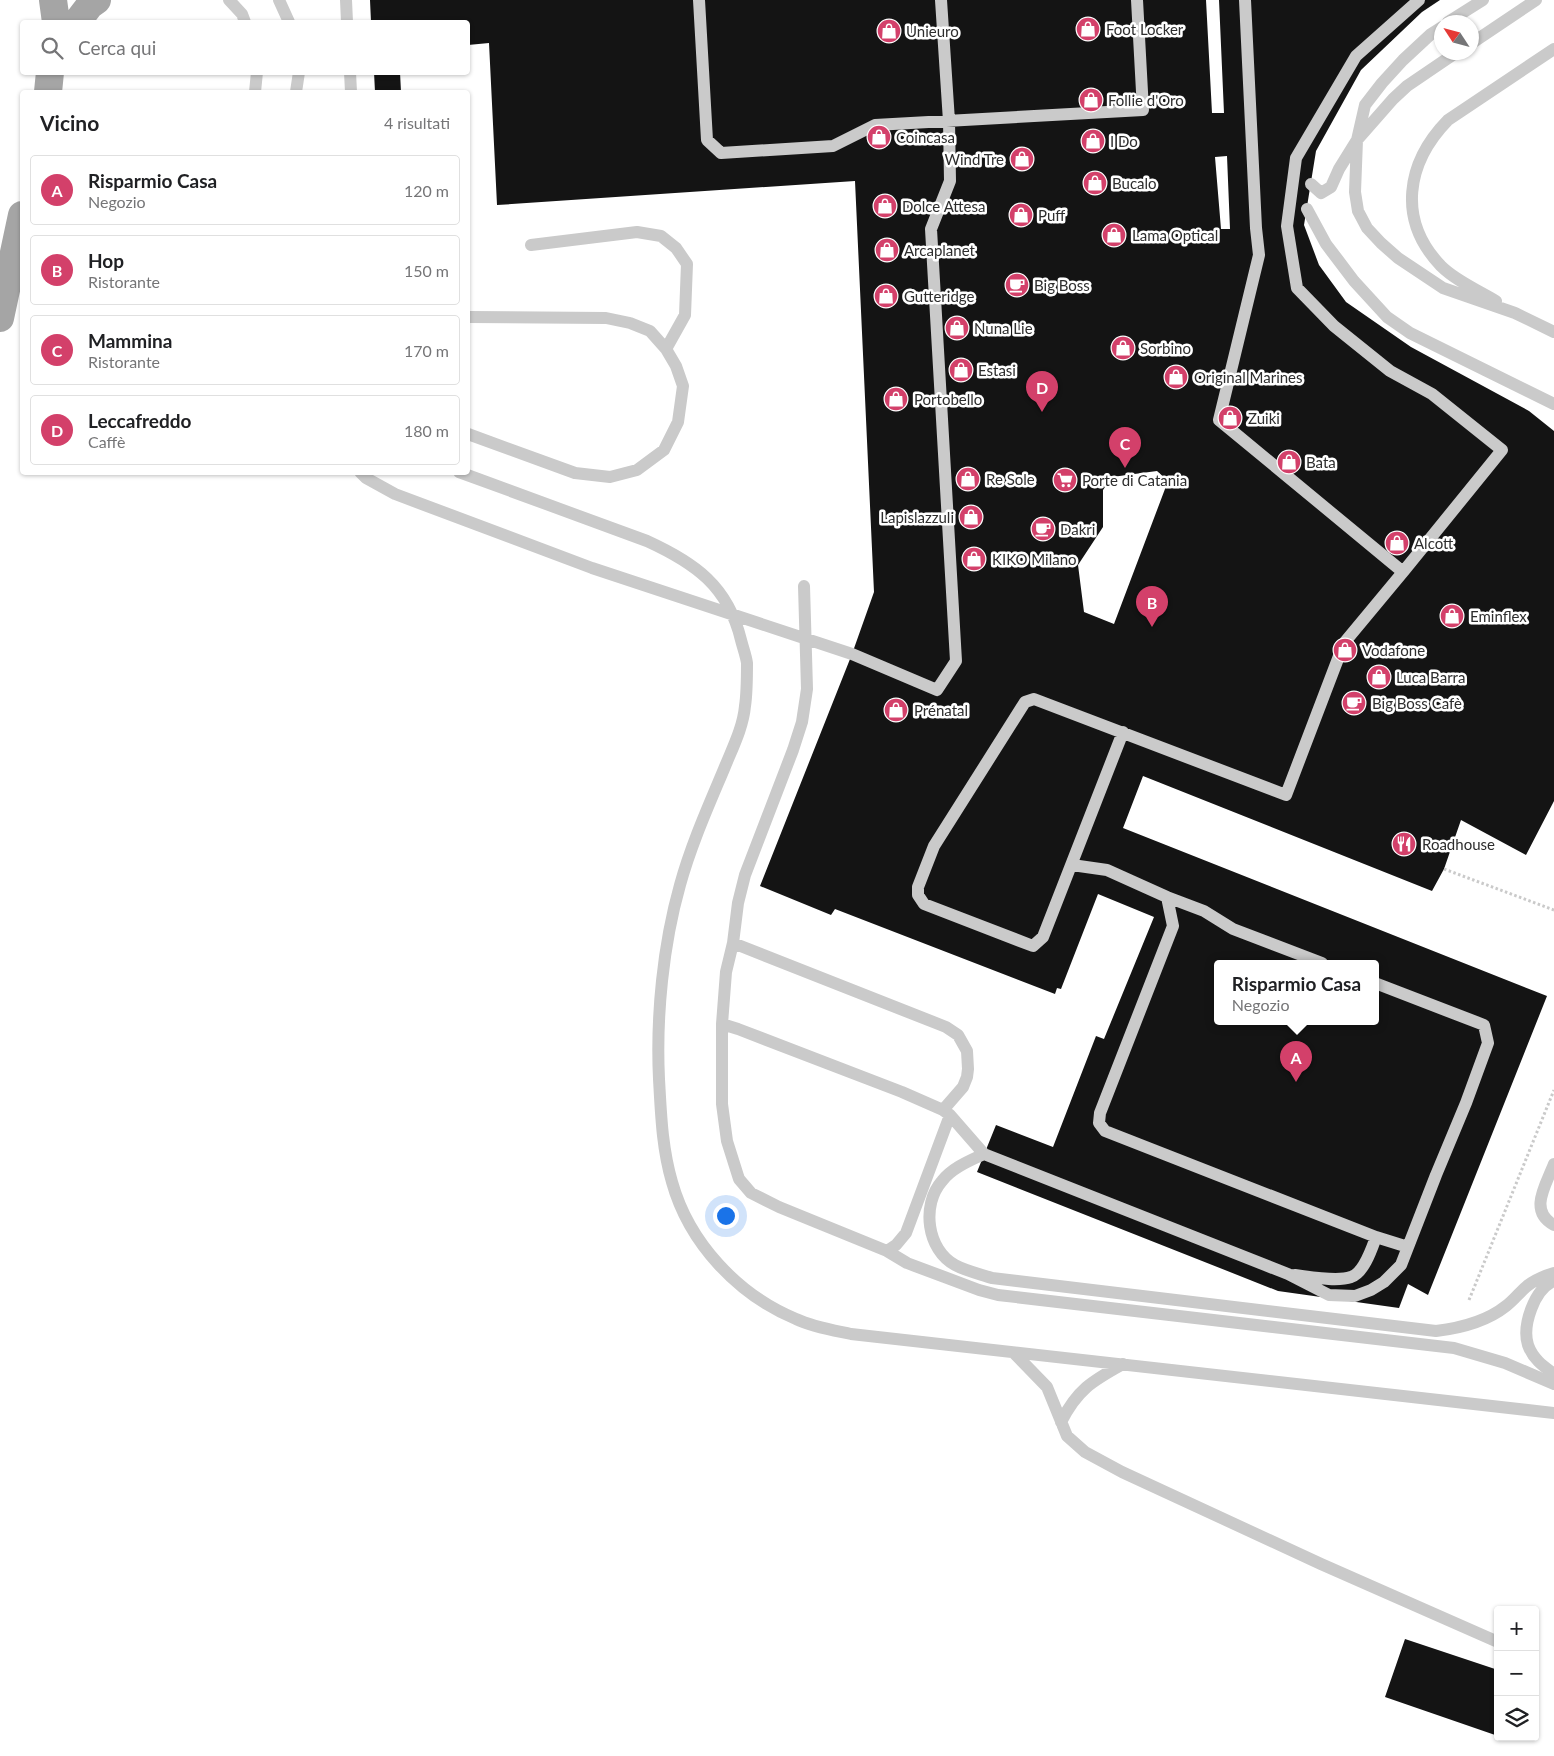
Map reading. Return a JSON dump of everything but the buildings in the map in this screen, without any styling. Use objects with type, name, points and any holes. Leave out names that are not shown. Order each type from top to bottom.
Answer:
[{"type":"main road","points":[[53,0],[56,20]]},
{"type":"main road","points":[[79,20],[90,5],[97,0]]},
{"type":"main road","points":[[0,318],[20,225]]},
{"type":"lane","points":[[230,0],[242,14],[244,20]]},
{"type":"lane","points":[[278,0],[288,20]]},
{"type":"lane","points":[[346,0],[347,20]]},
{"type":"lane","points":[[699,0],[707,140],[721,153],[833,146],[875,125],[1143,110],[1137,0]]},
{"type":"lane","points":[[363,475],[395,494],[592,568],[852,654],[937,690],[956,661],[931,229],[950,181],[949,121],[941,0]]},
{"type":"lane","points":[[1245,0],[1258,255],[1219,420],[1403,572]]},
{"type":"lane","points":[[1123,732],[1044,937],[1033,946],[924,904],[918,895],[918,887],[934,846],[1025,702],[1034,699],[1123,732],[1286,795],[1344,643],[1502,450],[1432,394],[1390,371],[1334,326],[1296,288],[1287,226],[1296,158],[1356,56],[1419,0]]},
{"type":"lane","points":[[1459,15],[1483,0]]},
{"type":"lane","points":[[1479,38],[1536,0]]},
{"type":"lane","points":[[1434,32],[1382,83],[1365,106],[1358,140],[1355,192],[1358,210],[1367,228],[1381,243],[1398,258],[1443,288],[1515,313]]},
{"type":"lane","points":[[1554,49],[1448,120],[1435,133],[1423,151],[1416,170],[1412,191],[1413,212],[1418,231],[1427,248],[1442,267],[1515,313],[1554,332]]},
{"type":"lane","points":[[1310,184],[1321,193],[1331,187],[1339,170],[1358,140],[1393,99],[1407,86],[1445,60]]},
{"type":"lane","points":[[255,90],[257,75]]},
{"type":"lane","points":[[296,90],[299,75]]},
{"type":"lane","points":[[350,75],[351,90]]},
{"type":"lane","points":[[1306,209],[1326,244],[1354,281],[1387,317],[1410,333],[1554,404]]},
{"type":"lane","points":[[531,245],[637,232],[661,236],[676,248],[687,264],[685,315],[666,349]]},
{"type":"lane","points":[[470,318],[606,318],[630,323],[650,331],[666,349],[676,366],[683,386],[678,422],[664,450],[637,470],[610,477],[576,473],[470,435]]},
{"type":"lane","points":[[467,475],[647,541],[673,553],[706,576],[722,596],[738,627],[747,662],[745,707],[740,729],[693,843],[679,886],[663,974],[659,1018],[659,1065],[663,1141],[671,1182],[677,1199],[694,1234],[716,1262],[741,1286],[765,1304],[796,1319],[851,1334],[1554,1413]]},
{"type":"lane","points":[[804,586],[807,689],[802,722],[793,750],[744,875],[738,903],[734,942],[726,972],[722,1024],[722,1104],[727,1140],[733,1161],[740,1178],[751,1193],[887,1251],[907,1263],[979,1290],[998,1295],[1454,1348],[1504,1363],[1554,1384]]},
{"type":"lane","points":[[1072,865],[1107,870],[1167,897],[1204,911],[1233,929],[1314,960]]},
{"type":"lane","points":[[1167,897],[1173,926],[1122,1053],[1100,1114],[1099,1123],[1105,1132],[1376,1237],[1408,1247]]},
{"type":"lane","points":[[734,942],[946,1027],[958,1035],[967,1051],[967,1078],[946,1113],[906,1233],[896,1245],[887,1251]]},
{"type":"lane","points":[[722,1024],[738,1028],[902,1092],[946,1113],[984,1154],[1288,1274],[1329,1295],[1355,1296],[1371,1290],[1384,1282],[1401,1265],[1488,1043],[1484,1025],[1379,985]]},
{"type":"lane","points":[[984,1154],[954,1170],[942,1181],[934,1194],[929,1217],[935,1241],[944,1256],[956,1266],[992,1278],[1436,1331],[1457,1328],[1489,1318],[1507,1306],[1526,1287],[1542,1277],[1554,1273]]},
{"type":"lane","points":[[1554,1164],[1540,1205],[1541,1214],[1554,1225]]},
{"type":"lane","points":[[922,1189],[934,1194]]},
{"type":"lane","points":[[1288,1274],[1333,1279],[1352,1277],[1362,1267],[1370,1254],[1376,1237]]},
{"type":"lane","points":[[1554,1281],[1538,1295],[1530,1310],[1526,1328],[1528,1346],[1537,1362],[1554,1374]]},
{"type":"lane","points":[[1014,1353],[1047,1387],[1067,1436],[1085,1452],[1122,1472],[1321,1564],[1494,1640]]},
{"type":"lane","points":[[1061,1422],[1069,1406],[1080,1392],[1099,1377],[1123,1364]]},
{"type":"path","points":[[1444,868],[1554,910]]},
{"type":"path","points":[[1469,1300],[1554,1090]]},
{"type":"place","name":"Foot Locker","points":[[1088,29]]},
{"type":"place","name":"Unieuro","points":[[889,31]]},
{"type":"place","name":"Follie d'Oro","points":[[1091,100]]},
{"type":"place","name":"Coincasa","points":[[879,137]]},
{"type":"place","name":"I Do","points":[[1093,141]]},
{"type":"place","name":"Wind Tre","points":[[1022,159]]},
{"type":"place","name":"Bucalo","points":[[1095,183]]},
{"type":"place","name":"Dolce Attesa","points":[[885,206]]},
{"type":"place","name":"Puff","points":[[1021,215]]},
{"type":"place","name":"Lama Optical","points":[[1114,235]]},
{"type":"place","name":"Arcaplanet","points":[[887,250]]},
{"type":"place","name":"Big Boss","points":[[1017,285]]},
{"type":"place","name":"Gutteridge","points":[[886,296]]},
{"type":"place","name":"Nuna Lie","points":[[957,328]]},
{"type":"place","name":"Sorbino","points":[[1123,348]]},
{"type":"place","name":"Estasi","points":[[961,370]]},
{"type":"place","name":"Original Marines","points":[[1176,377]]},
{"type":"place","name":"Portobello","points":[[896,399]]},
{"type":"place","name":"Leccafreddo","points":[[1042,412]]},
{"type":"place","name":"Zuiki","points":[[1230,418]]},
{"type":"place","name":"Bata","points":[[1289,462]]},
{"type":"place","name":"Mammina","points":[[1125,468]]},
{"type":"place","name":"Re Sole","points":[[968,479]]},
{"type":"place","name":"Porte di Catania","points":[[1065,480]]},
{"type":"place","name":"Lapislazzuli","points":[[971,517]]},
{"type":"place","name":"Dakri","points":[[1043,529]]},
{"type":"place","name":"Alcott","points":[[1397,543]]},
{"type":"place","name":"KIKO Milano","points":[[974,559]]},
{"type":"place","name":"Eminflex","points":[[1452,616]]},
{"type":"place","name":"Hop","points":[[1152,627]]},
{"type":"place","name":"Vodafone","points":[[1345,650]]},
{"type":"place","name":"Luca Barra","points":[[1379,677]]},
{"type":"place","name":"Big Boss Cafè","points":[[1354,703]]},
{"type":"place","name":"Prénatal","points":[[896,710]]},
{"type":"place","name":"Roadhouse","points":[[1404,844]]},
{"type":"place","name":"Risparmio Casa","points":[[1296,1082]]}]
